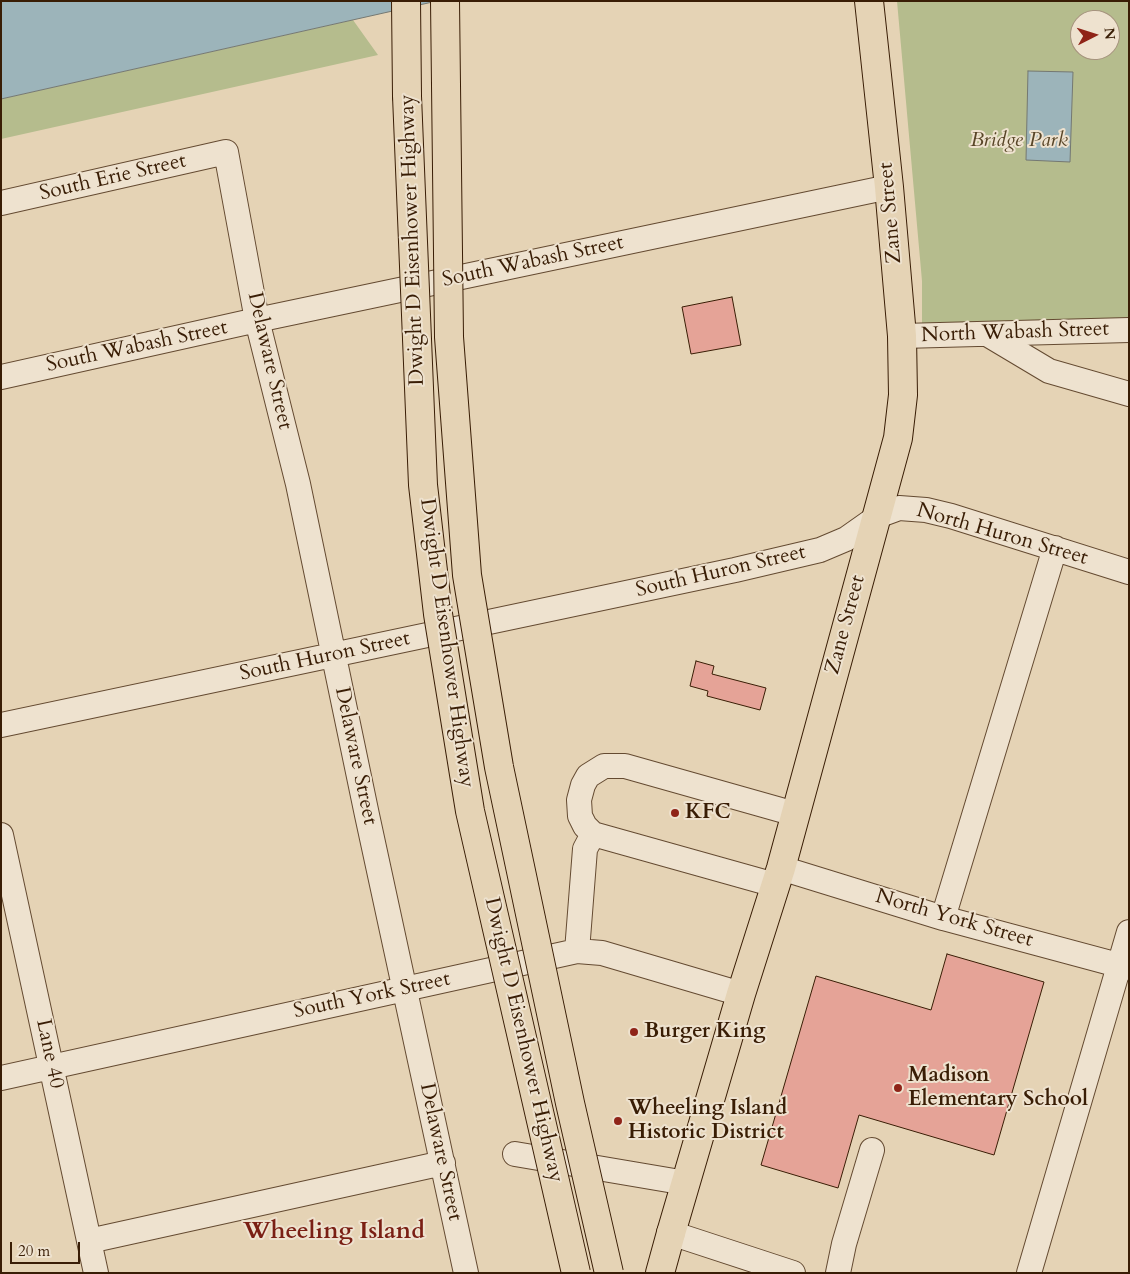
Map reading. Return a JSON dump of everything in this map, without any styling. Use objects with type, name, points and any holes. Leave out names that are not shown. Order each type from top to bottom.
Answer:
[{"type":"main road","name":"Dwight D Eisenhower Highway","points":[[406,1],[406,96],[423,485],[438,614],[470,811],[576,1273]]},
{"type":"main road","name":"Dwight D Eisenhower Highway","points":[[446,1],[449,337],[467,575],[499,767],[558,1046],[609,1273]]},
{"type":"main road","name":"Zane Street","points":[[660,1273],[741,994],[778,876],[890,468],[900,420],[903,395],[902,336],[889,187],[869,1]]},
{"type":"main road","points":[[671,1233],[672,1273]]},
{"type":"street","name":"South Erie Street","points":[[1,203],[226,152]]},
{"type":"street","name":"Delaware Street","points":[[226,152],[257,320],[298,484],[466,1273]]},
{"type":"street","name":"South Wabash Street","points":[[1,377],[257,320],[889,187]]},
{"type":"street","name":"North Wabash Street","points":[[902,336],[1129,330]]},
{"type":"street","points":[[987,334],[1049,372],[1129,394]]},
{"type":"street","name":"North Huron Street","points":[[876,518],[898,508],[926,510],[1129,572]]},
{"type":"street","name":"South Huron Street","points":[[1,725],[726,572],[820,550],[846,539],[876,518]]},
{"type":"street","points":[[943,918],[1055,548]]},
{"type":"street","points":[[577,951],[585,849],[593,834],[585,826],[580,816],[579,800],[583,785],[588,776],[604,766],[625,766],[795,814]]},
{"type":"street","name":"North York Street","points":[[593,834],[778,876],[1124,966]]},
{"type":"street","name":"Lane 40","points":[[1,835],[96,1273]]},
{"type":"street","points":[[1029,1273],[1124,966],[1129,932]]},
{"type":"street","name":"South York Street","points":[[1,1078],[577,951],[602,953],[741,994]]},
{"type":"street","points":[[838,1273],[844,1244],[872,1150]]},
{"type":"street","points":[[516,1154],[686,1183]]},
{"type":"street","points":[[89,1242],[443,1163]]},
{"type":"street","points":[[671,1233],[793,1273]]},
{"type":"green space","name":"Bridge Park","points":[[897,1],[1129,1],[1129,330],[922,336],[922,281]]},
{"type":"green space","points":[[353,20],[378,55],[1,139],[1,99]]},
{"type":"water","points":[[1,1],[437,1],[1,99]]},
{"type":"water","points":[[1028,71],[1073,72],[1070,162],[1026,160]]},
{"type":"building","points":[[732,297],[741,345],[691,354],[682,307]]},
{"type":"building","points":[[696,661],[714,666],[712,674],[766,688],[760,710],[707,696],[708,691],[690,686]]},
{"type":"building","points":[[947,954],[1044,982],[994,1155],[859,1115],[838,1188],[761,1165],[816,976],[931,1010]]},
{"type":"place","name":"KFC","points":[[675,813]]},
{"type":"place","name":"Burger King","points":[[634,1032]]},
{"type":"place","name":"Madison Elementary School","points":[[898,1088]]},
{"type":"place","name":"Wheeling Island Historic District","points":[[618,1121]]},
{"type":"district","name":"Wheeling Island","points":[[334,1232]]}]
